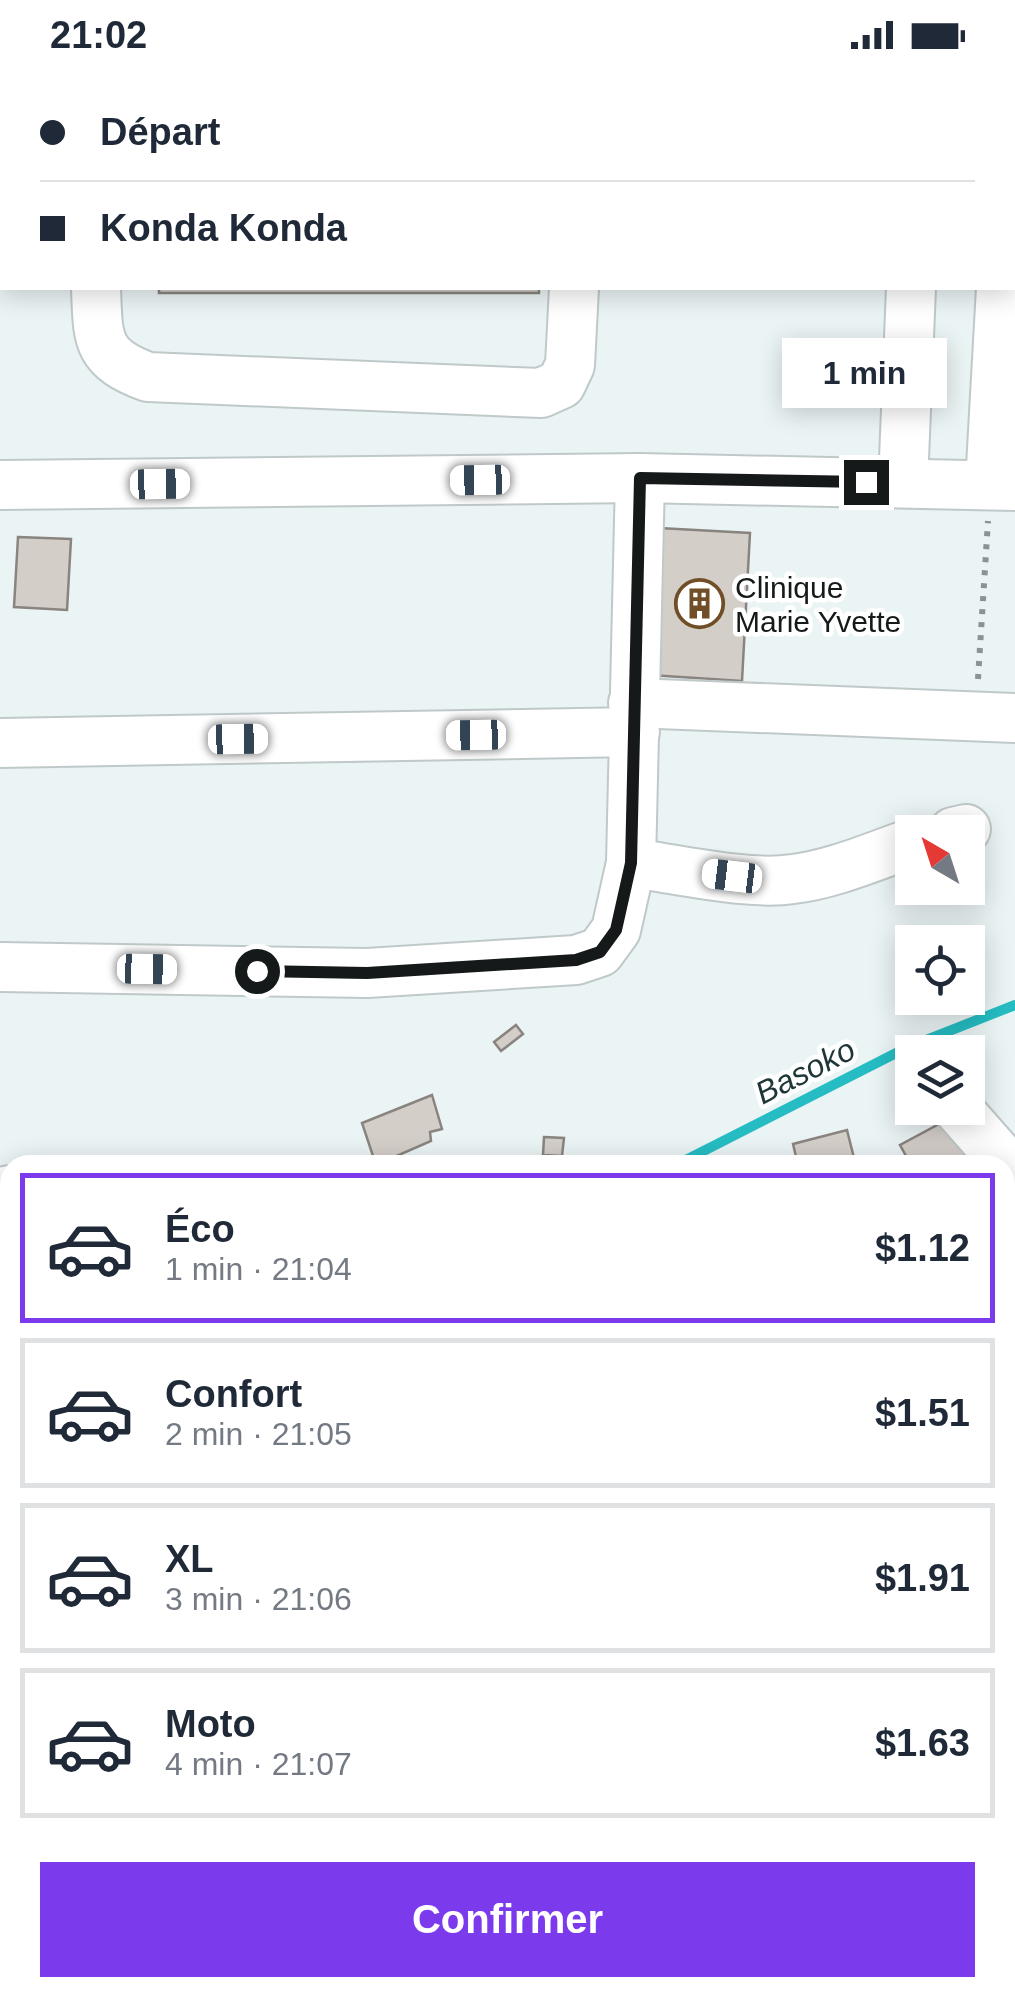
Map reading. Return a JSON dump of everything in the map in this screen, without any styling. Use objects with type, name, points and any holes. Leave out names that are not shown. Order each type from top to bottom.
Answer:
[{"type":"street","points":[[96,290],[98,336],[109,357],[148,377],[541,393],[561,384],[570,365],[574,290]]},
{"type":"street","points":[[903,483],[911,290]]},
{"type":"street","points":[[0,485],[640,478],[1003,486],[1001,290]]},
{"type":"street","points":[[0,967],[367,973],[576,960],[600,952],[616,930],[631,863],[640,478]]},
{"type":"street","points":[[0,743],[634,718],[995,718]]},
{"type":"street","points":[[631,863],[791,880],[895,849]]},
{"type":"street","points":[[971,1125],[998,1155]]},
{"type":"path","points":[[995,718],[1003,486]]},
{"type":"building","points":[[159,290],[539,290],[539,293]]},
{"type":"building","name":"Clinique Marie Yvette","points":[[659,528],[750,533],[742,681],[650,675]]},
{"type":"building","points":[[18,537],[71,539],[67,610],[14,607]]},
{"type":"building","points":[[516,1025],[523,1034],[501,1051],[494,1042]]},
{"type":"building","points":[[432,1095],[442,1129],[430,1132],[431,1141],[399,1155],[373,1155],[362,1123]]},
{"type":"building","points":[[937,1125],[959,1125],[975,1155],[906,1155],[900,1145]]},
{"type":"building","points":[[847,1130],[853,1155],[796,1155],[793,1144]]},
{"type":"building","points":[[544,1137],[564,1138],[562,1155],[543,1155]]},
{"type":"waterway","name":"Basoko","points":[[696,1155],[906,1048],[1015,1005]]},
{"type":"place","name":"Clinique Marie Yvette","points":[[700,604]]},
{"type":"route","points":[[257,971],[367,973],[576,960],[600,952],[616,930],[631,863],[640,478],[866,482]]}]
